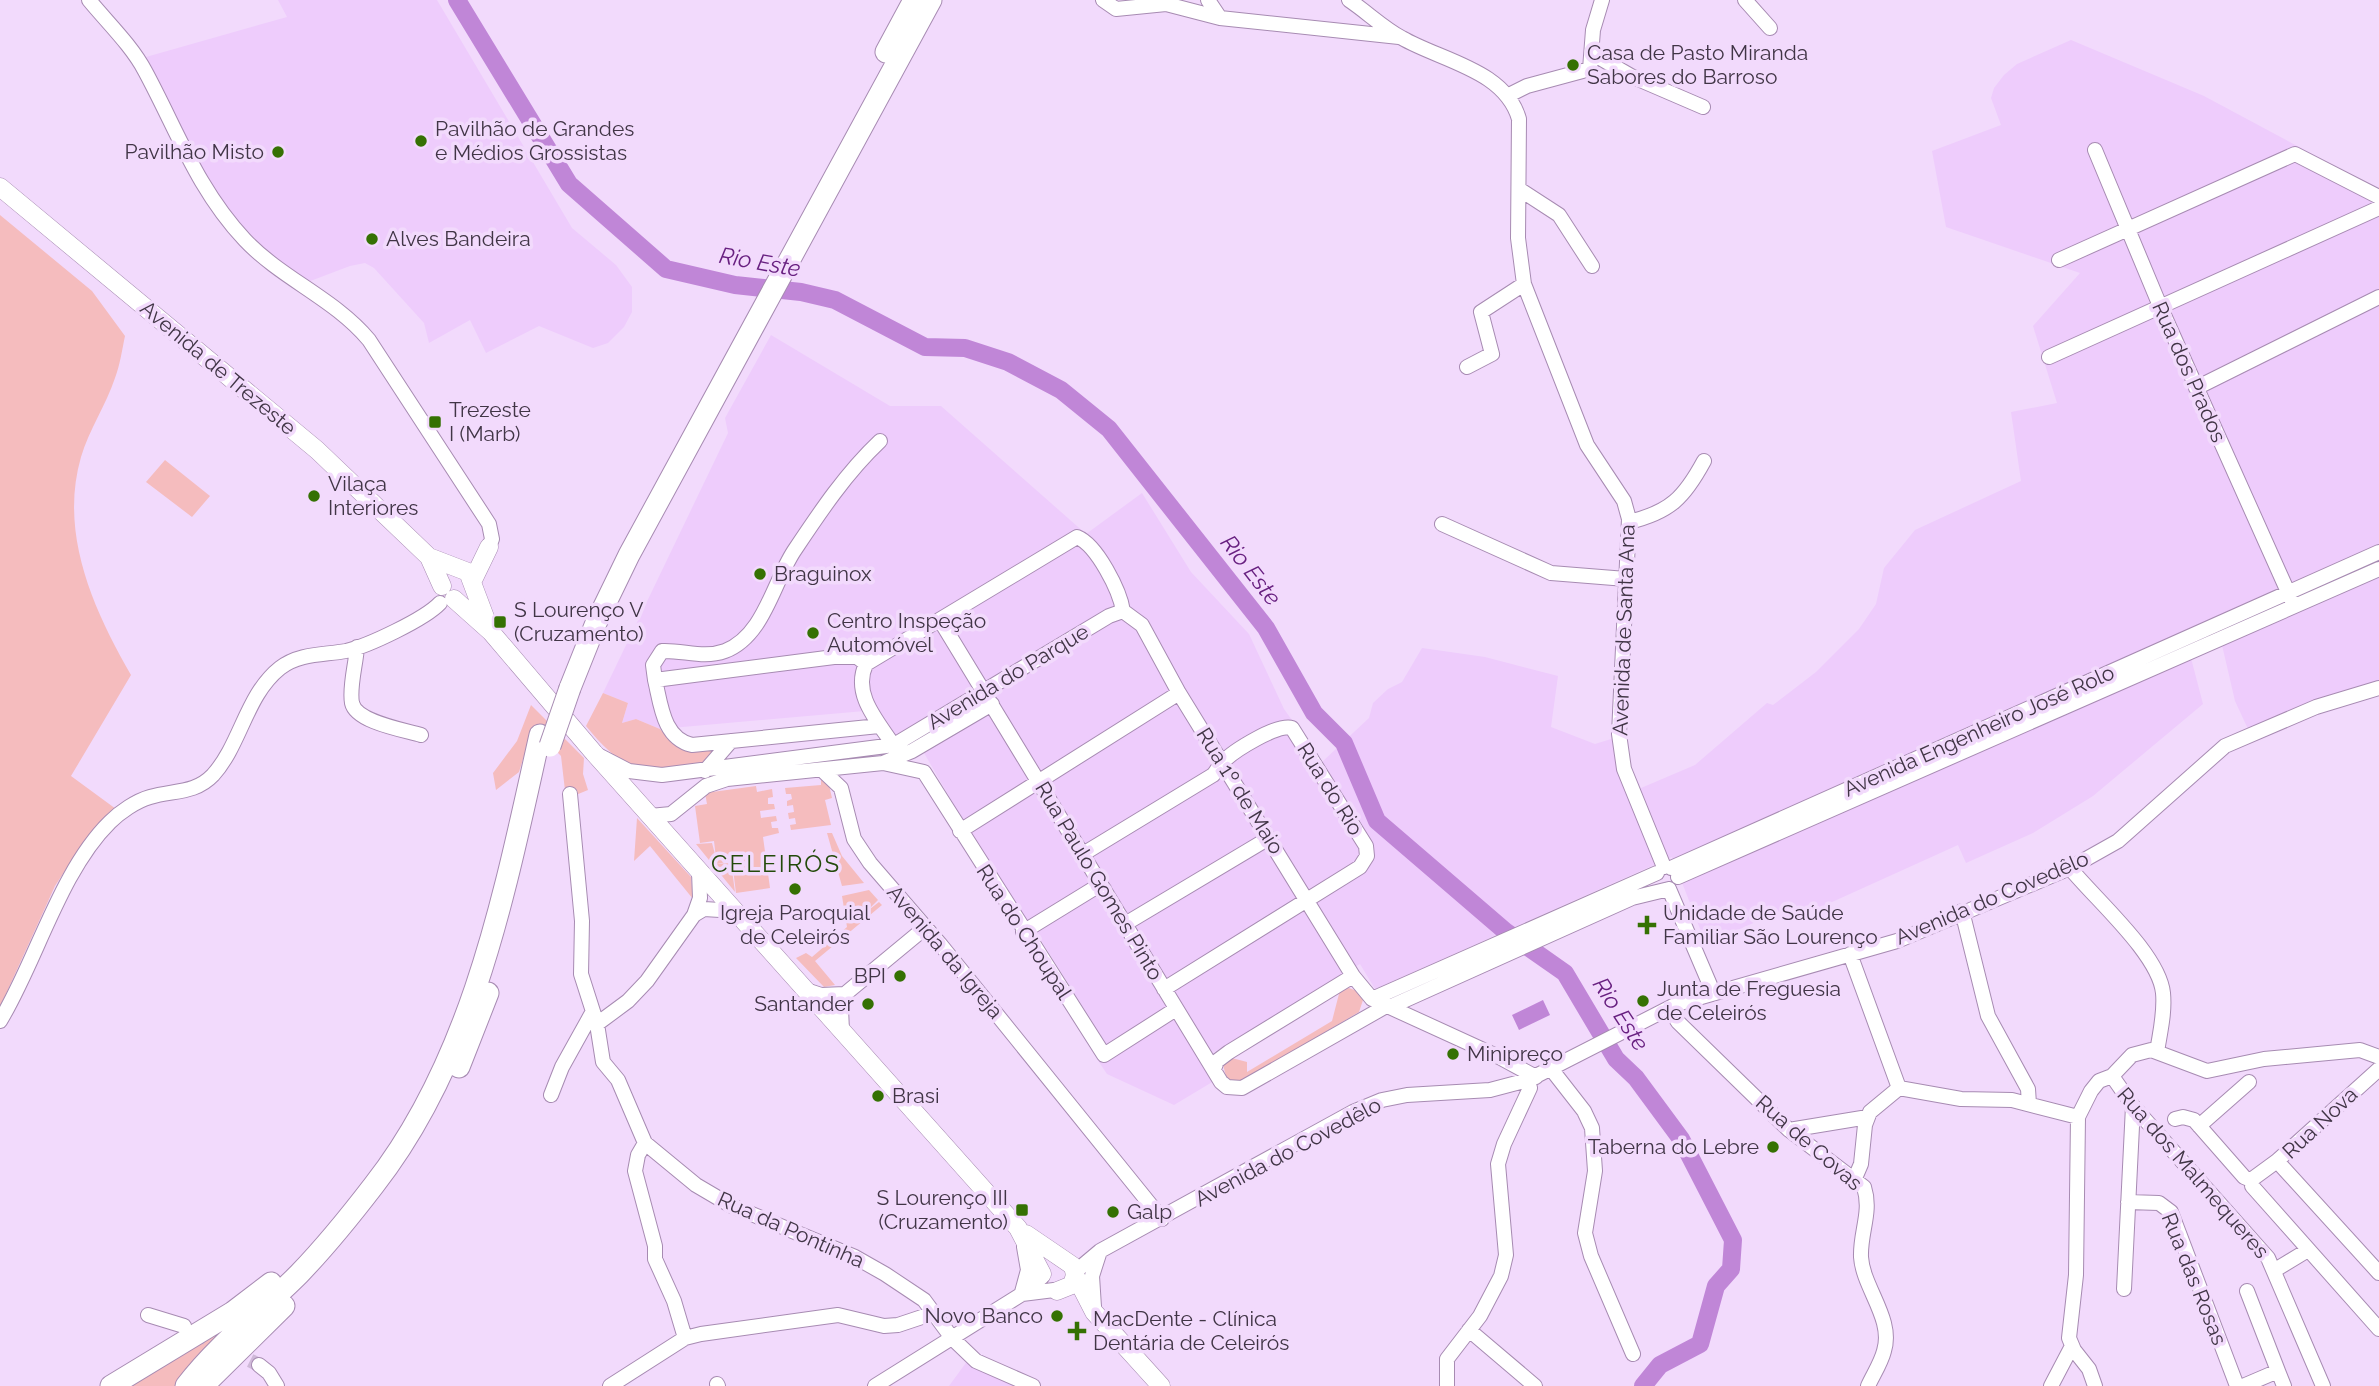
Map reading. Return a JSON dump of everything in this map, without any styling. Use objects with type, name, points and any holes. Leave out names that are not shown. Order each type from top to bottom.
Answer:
[{"type":"highway","points":[[186,1386],[206,1360],[298,1274],[376,1183],[424,1107],[466,1014],[491,941],[545,741],[565,683],[694,423],[796,233],[914,0]]},
{"type":"highway","points":[[796,233],[931,0]]},
{"type":"highway","points":[[203,1386],[315,1274],[374,1207],[406,1162],[447,1092],[476,1028],[505,945],[545,741]]},
{"type":"highway","points":[[111,1386],[233,1312],[289,1269],[357,1195],[376,1183]]},
{"type":"main road","name":"Avenida de Trezeste","points":[[0,187],[317,450],[429,557]]},
{"type":"main road","points":[[446,596],[467,597],[466,576],[489,547]]},
{"type":"main road","points":[[429,557],[466,576],[491,632]]},
{"type":"main road","points":[[429,557],[446,596],[491,632],[699,872],[1018,1228],[1069,1266],[1094,1312],[1161,1386]]},
{"type":"main road","points":[[446,596],[447,573],[466,576]]},
{"type":"main road","points":[[1018,1228],[1049,1283],[1094,1312]]},
{"type":"main road","points":[[1049,1283],[1048,1262],[1069,1266]]},
{"type":"main road","points":[[1049,1283],[1068,1288],[1069,1266]]},
{"type":"street","points":[[89,0],[144,68],[185,155],[245,240],[303,288],[352,320],[369,340],[489,524],[492,539],[489,547]]},
{"type":"street","points":[[1103,0],[1115,9],[1166,4],[1220,18],[1400,37]]},
{"type":"street","points":[[1208,0],[1220,18]]},
{"type":"street","points":[[1349,0],[1400,37],[1486,78],[1509,95],[1527,86],[1588,71],[1593,54],[1595,23],[1602,0]]},
{"type":"street","points":[[1745,0],[1770,28]]},
{"type":"street","points":[[1593,54],[1631,76],[1703,107]]},
{"type":"street","name":"Avenida de Santa Ana","points":[[1509,95],[1519,119],[1518,238],[1524,284],[1587,445],[1624,501],[1629,522],[1620,744],[1624,769],[1713,992]]},
{"type":"street","name":"Rua dos Prados","points":[[2095,150],[2160,306],[2290,599]]},
{"type":"street","points":[[2059,260],[2295,154],[2379,197]]},
{"type":"street","points":[[1519,188],[1559,215],[1592,266]]},
{"type":"street","points":[[2049,357],[2379,208]]},
{"type":"street","points":[[1467,367],[1492,353],[1481,312],[1524,284]]},
{"type":"street","points":[[2196,388],[2379,297]]},
{"type":"street","points":[[880,441],[859,461],[793,554],[746,639],[724,651],[706,655],[662,651],[653,665],[664,719],[682,742],[692,744],[731,741],[880,726]]},
{"type":"street","points":[[1629,522],[1655,515],[1677,501],[1704,461]]},
{"type":"street","points":[[1442,524],[1551,573],[1626,579]]},
{"type":"street","points":[[897,750],[880,726],[861,686],[866,664],[1077,537],[1090,547],[1121,594],[1123,611]]},
{"type":"street","name":"Avenida Engenheiro José Rolo","points":[[1372,999],[1531,928],[1667,877],[2290,599],[2379,552]]},
{"type":"street","name":"Avenida Engenheiro José Rolo","points":[[2290,599],[2379,569]]},
{"type":"street","points":[[0,1021],[91,845],[110,822],[150,797],[191,790],[206,782],[221,764],[265,683],[279,668],[305,657],[357,648],[446,596]]},
{"type":"street","name":"Rua 1º de Maio","points":[[1123,611],[1142,625],[1179,692],[1353,976]]},
{"type":"street","name":"Avenida do Parque","points":[[594,753],[641,774],[857,766],[883,762],[897,750],[989,698],[1110,616],[1123,611]]},
{"type":"street","name":"Rua Paulo Gomes Pinto","points":[[940,620],[1214,1069]]},
{"type":"street","points":[[357,648],[352,698],[354,709],[367,719],[421,735]]},
{"type":"street","points":[[655,680],[834,657],[857,657],[866,664]]},
{"type":"street","name":"Avenida do Covedêlo","points":[[1069,1266],[1161,1219],[1353,1112],[1382,1100],[1494,1089],[1532,1079],[1668,1008],[1713,992],[1897,941],[1962,911],[2070,868],[2118,841],[2225,746],[2316,707],[2379,688]]},
{"type":"street","points":[[960,831],[1038,779],[1179,692]]},
{"type":"street","name":"Rua do Rio","points":[[1222,762],[1272,730],[1292,728],[1366,846],[1367,856],[1360,867],[1308,902]]},
{"type":"street","points":[[705,771],[731,741]]},
{"type":"street","name":"Avenida do Parque","points":[[650,816],[671,814],[706,786],[727,779],[831,765],[897,750]]},
{"type":"street","name":"Rua do Choupal","points":[[883,762],[924,772],[1023,932],[1104,1055],[1176,1009]]},
{"type":"street","points":[[1083,854],[1213,775],[1222,762]]},
{"type":"street","points":[[831,765],[841,788]]},
{"type":"street","points":[[841,788],[857,766]]},
{"type":"street","name":"Avenida da Igreja","points":[[841,788],[853,839],[870,863],[926,927],[1161,1219]]},
{"type":"street","name":"Rua da Pontinha","points":[[570,793],[582,922],[581,974],[603,1062],[618,1080],[645,1143],[696,1185],[730,1205],[855,1257],[924,1300],[952,1338],[976,1361],[1033,1386]]},
{"type":"street","points":[[1125,924],[1269,838]]},
{"type":"street","points":[[2070,868],[2152,964],[2163,990],[2163,1016],[2157,1052]]},
{"type":"street","points":[[551,1095],[562,1067],[594,1019],[628,1001],[647,981],[694,915],[700,898],[699,872]]},
{"type":"street","name":"Avenida Engenheiro José Rolo","points":[[1214,1069],[1227,1087],[1242,1088],[1390,1005],[1632,898],[1667,877]]},
{"type":"street","points":[[1023,932],[1093,889],[1104,889]]},
{"type":"street","points":[[1164,989],[1308,902]]},
{"type":"street","points":[[694,915],[704,909],[736,911]]},
{"type":"street","points":[[1962,911],[1989,1016],[2028,1089],[2029,1104]]},
{"type":"street","points":[[842,1031],[841,1008],[845,994],[926,927]]},
{"type":"street","points":[[1850,954],[1899,1088]]},
{"type":"street","points":[[1214,1069],[1217,1061],[1228,1052],[1353,976],[1372,999],[1501,1058],[1532,1079],[1498,1164],[1506,1255],[1501,1276],[1480,1316],[1447,1359],[1447,1386]]},
{"type":"street","points":[[806,990],[821,995],[845,994]]},
{"type":"street","name":"Rua de Covas","points":[[1668,1008],[1678,1022],[1789,1130],[1864,1187],[1868,1199],[1862,1267],[1886,1337],[1885,1350],[1868,1386]]},
{"type":"street","points":[[2095,1386],[2089,1369],[2069,1339],[2076,1276],[2078,1117],[2091,1090],[2099,1081],[2112,1076],[2132,1055],[2151,1050],[2193,1068],[2207,1070],[2264,1059],[2360,1050],[2379,1057]]},
{"type":"street","points":[[1494,1089],[1503,1065],[1501,1058]]},
{"type":"street","name":"Rua Nova","points":[[2379,1069],[2277,1161],[2379,1273]]},
{"type":"street","points":[[1552,1070],[1584,1111],[1592,1128],[1594,1171],[1585,1233],[1591,1256],[1633,1354]]},
{"type":"street","name":"Rua dos Malmequeres","points":[[2112,1076],[2133,1106],[2268,1258],[2323,1386]]},
{"type":"street","points":[[2199,1126],[2249,1082]]},
{"type":"street","points":[[1899,1088],[1961,1099],[2012,1100],[2078,1117]]},
{"type":"street","points":[[1789,1130],[1868,1117],[1899,1088]]},
{"type":"street","points":[[2124,1289],[2133,1106]]},
{"type":"street","points":[[1855,1178],[1863,1154],[1868,1117]]},
{"type":"street","points":[[2175,1119],[2189,1118],[2199,1126],[2244,1177],[2251,1180],[2277,1161]]},
{"type":"street","points":[[645,1143],[638,1155],[635,1171],[655,1246],[655,1259],[674,1301],[685,1338]]},
{"type":"street","points":[[2252,1186],[2379,1329]]},
{"type":"street","name":"Rua das Rosas","points":[[2128,1202],[2159,1203],[2171,1212],[2237,1386]]},
{"type":"street","points":[[1018,1228],[1028,1261],[1022,1294]]},
{"type":"street","points":[[2275,1270],[2308,1250]]},
{"type":"street","points":[[1094,1312],[1092,1276],[1100,1251]]},
{"type":"street","points":[[875,1386],[1022,1294],[1049,1283]]},
{"type":"street","name":"Rua das Rosas","points":[[2247,1291],[2284,1386]]},
{"type":"street","points":[[610,1386],[685,1338],[838,1315],[884,1326],[898,1325],[934,1312]]},
{"type":"street","points":[[148,1315],[184,1326]]},
{"type":"street","points":[[1469,1330],[1535,1386]]},
{"type":"street","points":[[2051,1386],[2072,1346]]},
{"type":"street","points":[[259,1365],[270,1373],[277,1386]]},
{"type":"street","points":[[2243,1386],[2278,1371]]},
{"type":"shaded area","points":[[278,0],[437,0],[572,228],[616,265],[632,287],[632,312],[624,327],[608,343],[593,348],[539,326],[486,353],[470,320],[429,343],[424,323],[374,268],[365,263],[350,266],[305,283],[258,242],[232,214],[206,179],[146,57],[287,17]]},
{"type":"shaded area","points":[[2071,40],[2204,96],[2379,190],[2379,682],[2248,729],[2235,701],[2222,645],[2191,658],[2203,704],[2093,796],[2033,833],[1966,863],[1958,845],[1799,917],[1794,905],[1706,944],[1672,857],[1375,989],[1360,964],[1201,1060],[1214,1081],[1174,1105],[1107,1074],[1097,1059],[1110,1050],[1036,932],[1004,892],[912,732],[896,739],[876,710],[660,729],[636,719],[622,723],[628,703],[603,693],[728,433],[725,418],[771,335],[890,406],[941,406],[1086,534],[1142,493],[1191,572],[1249,634],[1284,709],[1322,762],[1369,718],[1373,703],[1388,689],[1402,682],[1422,648],[1485,657],[1558,676],[1551,727],[1595,744],[1624,735],[1628,761],[1641,788],[1695,765],[1767,703],[1773,705],[1816,672],[1859,629],[1876,604],[1884,568],[1915,530],[2021,481],[2011,412],[2057,403],[2033,326],[2080,273],[1946,227],[1932,151],[2001,125],[1991,98],[1994,88],[2004,75],[2017,64]]},
{"type":"shaded area","points":[[0,215],[92,291],[125,336],[115,378],[81,457],[75,485],[74,514],[77,542],[93,597],[131,675],[71,776],[116,809],[83,843],[55,886],[0,1007]]},
{"type":"shaded area","points":[[165,460],[210,496],[192,517],[146,482]]},
{"type":"shaded area","points":[[603,693],[628,703],[622,723],[636,719],[660,729],[676,746],[688,750],[717,750],[703,766],[683,769],[650,770],[625,762],[612,754],[586,726]]},
{"type":"shaded area","points":[[531,705],[584,758],[583,774],[588,790],[566,799],[561,756],[533,727],[519,772],[496,790],[493,773],[517,741]]},
{"type":"shaded area","points":[[821,779],[829,785],[832,798],[825,800],[831,825],[791,830],[790,825],[796,824],[795,818],[789,819],[788,813],[794,812],[793,805],[787,806],[787,801],[792,799],[791,794],[786,794],[785,788],[821,785]]},
{"type":"shaded area","points":[[756,786],[757,792],[772,789],[773,797],[768,798],[768,804],[774,804],[775,809],[760,811],[761,818],[776,816],[777,821],[771,822],[772,828],[778,828],[779,833],[763,837],[770,888],[736,893],[732,861],[716,864],[731,863],[735,892],[696,844],[712,843],[716,858],[714,841],[700,843],[695,806],[707,804],[705,793]]},
{"type":"shaded area","points":[[637,818],[691,877],[693,899],[650,846],[634,861]]},
{"type":"shaded area","points":[[827,833],[832,833],[842,856],[864,883],[842,886]]},
{"type":"shaded area","points":[[869,890],[878,900],[866,912],[879,902],[882,905],[815,961],[835,985],[824,987],[796,958],[806,953],[812,957],[847,927],[842,896]]},
{"type":"shaded area","points":[[1349,988],[1357,991],[1363,1000],[1359,1012],[1243,1081],[1227,1080],[1223,1065],[1228,1057],[1247,1062],[1247,1072],[1332,1021],[1340,990]]},
{"type":"shaded area","points":[[1543,1000],[1550,1015],[1519,1030],[1512,1015]]},
{"type":"shaded area","points":[[236,1318],[175,1386],[121,1386]]},
{"type":"shaded area","points":[[968,1360],[1024,1386],[949,1386]]},
{"type":"waterway","name":"Rio Este","points":[[457,0],[569,184],[666,269],[735,285],[801,292],[835,300],[925,347],[965,348],[1008,362],[1061,390],[1109,429],[1266,628],[1314,713],[1344,743],[1377,821],[1505,931],[1565,973],[1616,1059],[1636,1078],[1681,1139],[1733,1240],[1731,1269],[1716,1286],[1700,1344],[1660,1365],[1643,1386]]},
{"type":"tunnel","points":[[194,1332],[259,1365]]},
{"type":"place","name":"Casa de Pasto Miranda Sabores do Barroso","points":[[1573,65]]},
{"type":"place","name":"Pavilhão de Grandes e Médios Grossistas","points":[[421,141]]},
{"type":"place","name":"Pavilhão Misto","points":[[278,152]]},
{"type":"place","name":"Alves Bandeira","points":[[372,239]]},
{"type":"place","name":"Trezeste I (Marb)","points":[[435,422]]},
{"type":"place","name":"Vilaça Interiores","points":[[314,496]]},
{"type":"place","name":"Braguinox","points":[[760,574]]},
{"type":"place","name":"S Lourenço V (Cruzamento)","points":[[500,622]]},
{"type":"place","name":"Centro Inspeção Automóvel","points":[[813,633]]},
{"type":"place","name":"Igreja Paroquial de Celeirós","points":[[795,889]]},
{"type":"place","name":"Unidade de Saúde Familiar São Lourenço","points":[[1647,925]]},
{"type":"place","name":"BPI","points":[[900,976]]},
{"type":"place","name":"Junta de Freguesia de Celeirós","points":[[1643,1001]]},
{"type":"place","name":"Santander","points":[[868,1004]]},
{"type":"place","name":"Minipreço","points":[[1453,1054]]},
{"type":"place","name":"Brasi","points":[[878,1096]]},
{"type":"place","name":"Taberna do Lebre","points":[[1773,1147]]},
{"type":"place","name":"S Lourenço III (Cruzamento)","points":[[1022,1210]]},
{"type":"place","name":"Galp","points":[[1113,1212]]},
{"type":"place","name":"Novo Banco","points":[[1057,1316]]},
{"type":"place","name":"MacDente - Clínica Dentária de Celeirós","points":[[1077,1331]]},
{"type":"district","name":"CELEIRÓS","points":[[776,864]]}]
